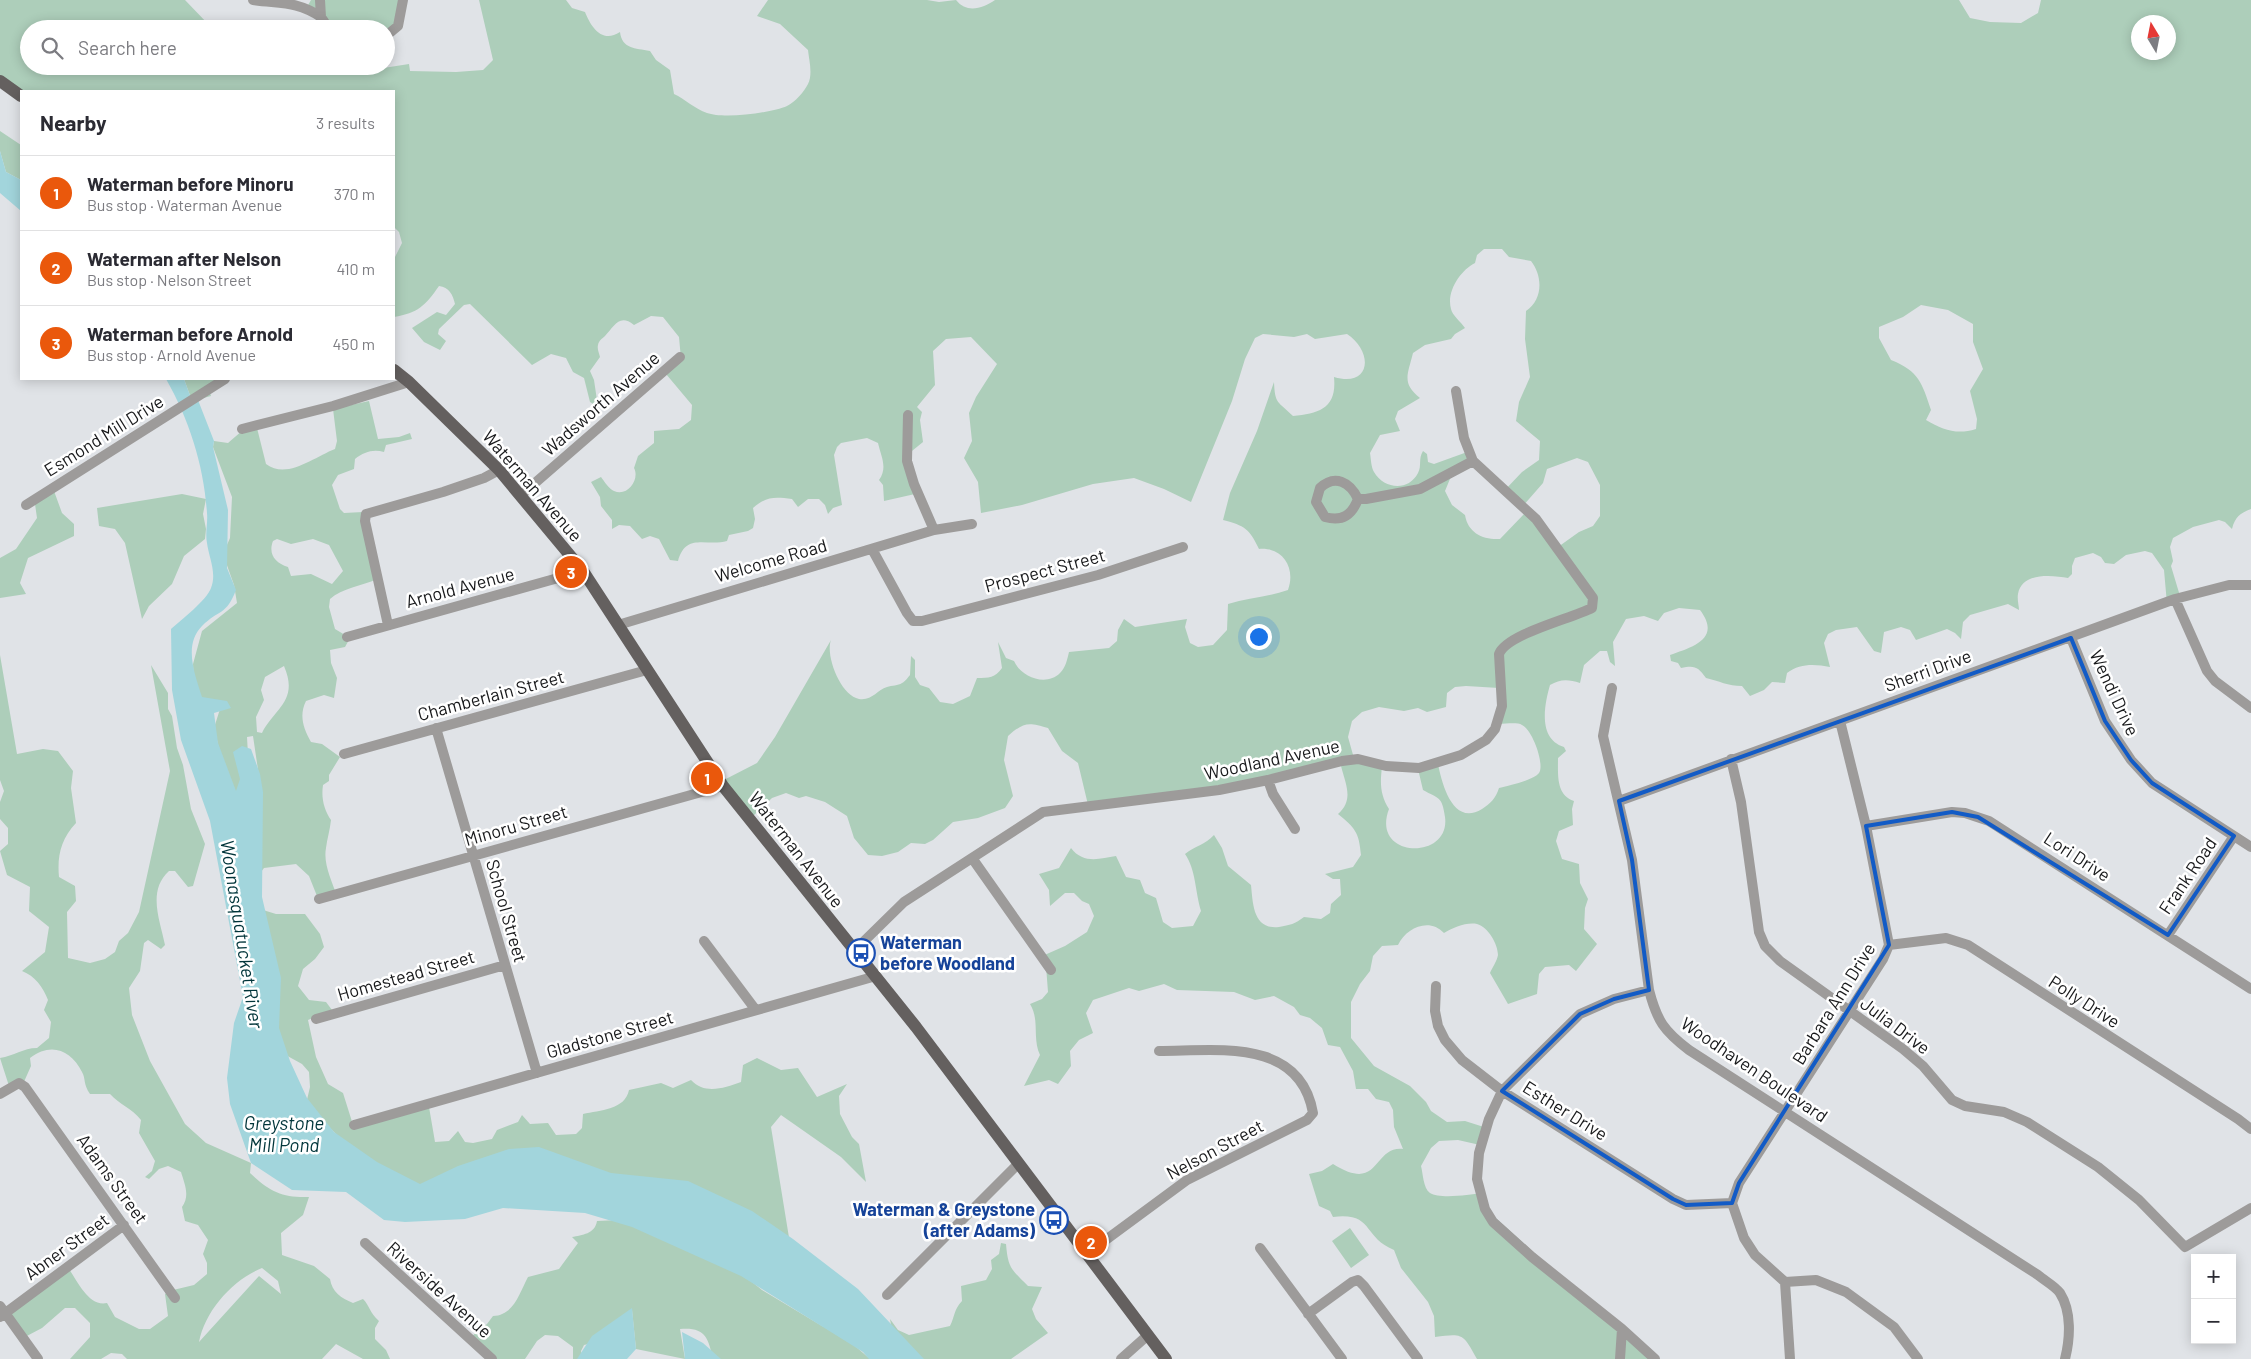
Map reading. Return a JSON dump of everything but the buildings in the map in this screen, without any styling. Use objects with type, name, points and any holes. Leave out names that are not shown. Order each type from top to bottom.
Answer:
[{"type":"main road","points":[[0,81],[20,95]]},
{"type":"main road","name":"Waterman Avenue","points":[[395,371],[409,382],[499,470],[583,571],[723,786],[876,976],[1088,1252],[1166,1359]]},
{"type":"street","points":[[253,0],[306,7],[323,20]]},
{"type":"street","points":[[320,0],[321,17]]},
{"type":"street","points":[[395,28],[398,26],[403,0]]},
{"type":"street","name":"Wadsworth Avenue","points":[[520,496],[680,357]]},
{"type":"street","name":"Esmond Mill Drive","points":[[26,505],[223,380]]},
{"type":"street","points":[[242,429],[333,406],[409,382]]},
{"type":"street","name":"Woodland Avenue","points":[[854,951],[904,902],[1043,812],[1178,796],[1268,780],[1342,760],[1358,759],[1386,766],[1419,768],[1445,762],[1472,749],[1490,735],[1500,716],[1502,706],[1499,654],[1502,648],[1515,637],[1592,608],[1594,598],[1548,534],[1474,461],[1464,438],[1456,391]]},
{"type":"street","points":[[908,415],[907,461],[914,484],[934,530]]},
{"type":"street","points":[[1358,499],[1398,495],[1420,489],[1474,461]]},
{"type":"street","points":[[388,624],[365,521],[366,514],[443,492],[484,478],[499,470]]},
{"type":"street","points":[[1340,480],[1347,484],[1358,499],[1353,511],[1339,519],[1325,517],[1316,502],[1320,488],[1332,481],[1340,480]]},
{"type":"street","name":"Welcome Road","points":[[618,624],[934,530],[972,524]]},
{"type":"street","name":"Prospect Street","points":[[872,549],[913,621],[922,621],[1098,575],[1183,547]]},
{"type":"street","name":"Arnold Avenue","points":[[347,637],[583,571]]},
{"type":"street","name":"Sherri Drive","points":[[1619,801],[2175,599],[2229,585],[2251,585]]},
{"type":"street","points":[[2175,599],[2207,671],[2215,681],[2251,708]]},
{"type":"street","name":"Wendi Drive","points":[[2070,638],[2105,721],[2131,760],[2152,783],[2251,847]]},
{"type":"street","name":"Chamberlain Street","points":[[344,754],[647,670]]},
{"type":"street","name":"Woodhaven Boulevard","points":[[1612,688],[1603,736],[1632,860],[1649,990],[1654,1011],[1662,1027],[1671,1036],[1785,1112],[2038,1275],[2059,1293],[2066,1310],[2070,1334],[2065,1359]]},
{"type":"street","name":"Barbara Ann Drive","points":[[1732,1203],[1739,1183],[1883,958],[1889,945],[1866,826],[1840,721]]},
{"type":"street","name":"School Street","points":[[436,728],[537,1073]]},
{"type":"street","name":"Julia Drive","points":[[1731,759],[1741,802],[1754,903],[1762,939],[1765,946],[1780,961],[1903,1049],[1923,1066],[1952,1100],[1965,1106],[2004,1112],[2027,1122],[2098,1168],[2140,1200],[2185,1247],[2251,1208]]},
{"type":"street","points":[[1268,780],[1273,794],[1295,829]]},
{"type":"street","name":"Minoru Street","points":[[319,898],[723,786]]},
{"type":"street","name":"Lori Drive","points":[[1866,826],[1952,812],[1978,816],[2046,856],[2251,990]]},
{"type":"street","name":"Frank Road","points":[[2168,934],[2234,836]]},
{"type":"street","points":[[972,858],[1051,970]]},
{"type":"street","name":"Polly Drive","points":[[1889,945],[1946,938],[1968,945],[2251,1129]]},
{"type":"street","points":[[704,941],[755,1010]]},
{"type":"street","name":"Homestead Street","points":[[316,1019],[504,965]]},
{"type":"street","name":"Gladstone Street","points":[[354,1125],[876,976]]},
{"type":"street","name":"Esther Drive","points":[[1436,986],[1435,1011],[1445,1040],[1462,1060],[1502,1091],[1673,1199],[1686,1205],[1732,1203]]},
{"type":"street","points":[[1649,990],[1614,999],[1580,1014],[1502,1091],[1489,1119],[1479,1153],[1477,1179],[1485,1209],[1493,1222],[1532,1258],[1622,1329],[1655,1359]]},
{"type":"street","name":"Nelson Street","points":[[1088,1252],[1187,1180],[1312,1116],[1312,1106],[1304,1086],[1278,1061],[1244,1051],[1159,1051]]},
{"type":"street","name":"Adams Street","points":[[0,1094],[19,1083],[25,1087],[175,1298]]},
{"type":"street","points":[[887,1295],[1019,1163]]},
{"type":"street","points":[[1732,1203],[1744,1238],[1755,1254],[1785,1282],[1790,1359]]},
{"type":"street","name":"Abner Street","points":[[2,1312],[124,1225]]},
{"type":"street","name":"Riverside Avenue","points":[[365,1243],[492,1359]]},
{"type":"street","points":[[1260,1248],[1342,1359]]},
{"type":"street","points":[[1308,1314],[1352,1282],[1358,1280],[1415,1358]]},
{"type":"street","points":[[1785,1282],[1816,1280],[1846,1292],[1894,1327],[1918,1359]]},
{"type":"street","points":[[2,1312],[38,1359]]},
{"type":"street","points":[[1620,1359],[1622,1329]]},
{"type":"street","points":[[1121,1359],[1148,1335]]},
{"type":"highlighted area","points":[[2071,638],[2105,721],[2131,760],[2152,783],[2234,836],[2168,935],[1978,817],[1952,812],[1866,826],[1889,945],[1739,1183],[1732,1203],[1686,1205],[1673,1199],[1502,1091],[1580,1014],[1614,999],[1649,990],[1632,860],[1619,801]]},
{"type":"green space","points":[[0,0],[185,0],[204,20],[20,20],[20,75],[395,75],[395,66],[409,64],[410,71],[456,72],[483,70],[493,60],[479,0],[566,0],[572,8],[585,12],[590,23],[598,32],[608,36],[620,32],[621,38],[626,45],[650,51],[656,60],[670,70],[674,94],[707,113],[736,115],[759,113],[787,106],[799,96],[808,84],[810,71],[808,50],[780,24],[757,16],[768,0],[927,0],[939,2],[956,0],[965,7],[975,8],[995,0],[1959,0],[1970,18],[1990,22],[2021,23],[2038,13],[2041,0],[2251,0],[2251,509],[2238,516],[2232,529],[2225,522],[2219,520],[2193,527],[2173,538],[2170,547],[2173,561],[2171,566],[2180,596],[2167,604],[2164,570],[2152,553],[2145,551],[2126,555],[2114,564],[2105,563],[2101,557],[2093,553],[2075,558],[2072,574],[2068,578],[2046,576],[2031,578],[2025,582],[2018,594],[2019,610],[2008,604],[1970,615],[1963,622],[1961,639],[1947,629],[1916,640],[1910,630],[1901,627],[1884,632],[1881,653],[1874,651],[1857,627],[1836,630],[1828,634],[1824,643],[1830,667],[1813,665],[1797,667],[1787,673],[1785,683],[1772,682],[1764,690],[1750,696],[1742,686],[1706,678],[1696,668],[1681,668],[1678,663],[1671,661],[1670,655],[1695,645],[1706,635],[1708,628],[1700,610],[1679,608],[1664,613],[1658,621],[1644,616],[1626,619],[1613,642],[1615,666],[1610,662],[1607,651],[1600,651],[1584,665],[1580,683],[1564,680],[1550,685],[1546,702],[1545,721],[1550,737],[1564,747],[1566,751],[1558,758],[1559,784],[1564,794],[1574,801],[1572,809],[1573,825],[1559,831],[1556,841],[1562,859],[1579,864],[1580,883],[1588,899],[1585,908],[1584,929],[1597,944],[1576,971],[1569,965],[1545,967],[1539,974],[1537,994],[1508,1004],[1490,973],[1498,951],[1492,936],[1485,929],[1477,924],[1468,924],[1455,927],[1444,933],[1432,926],[1418,927],[1406,934],[1398,945],[1382,946],[1373,956],[1370,971],[1360,984],[1351,1002],[1351,1038],[1374,1066],[1410,1086],[1426,1102],[1431,1111],[1447,1122],[1465,1121],[1487,1128],[1480,1145],[1458,1140],[1439,1141],[1431,1148],[1421,1166],[1428,1191],[1440,1196],[1481,1193],[1489,1212],[1652,1359],[1477,1359],[1469,1344],[1462,1337],[1452,1335],[1435,1337],[1434,1316],[1428,1302],[1401,1268],[1394,1250],[1377,1239],[1362,1222],[1346,1216],[1333,1217],[1330,1211],[1319,1206],[1309,1174],[1322,1171],[1333,1164],[1349,1172],[1360,1174],[1368,1172],[1386,1154],[1393,1150],[1403,1149],[1394,1127],[1393,1110],[1389,1102],[1376,1099],[1368,1089],[1356,1089],[1353,1071],[1340,1047],[1328,1045],[1322,1028],[1310,1018],[1300,1015],[1294,1007],[1274,996],[1255,1000],[1234,992],[1177,990],[1164,984],[1139,991],[1129,988],[1093,1000],[1086,1013],[1093,1033],[1079,1040],[1070,1051],[1071,1066],[1058,1084],[1049,1080],[1024,1086],[1040,1055],[1036,1042],[1035,1016],[1030,1004],[1042,999],[1048,992],[1046,966],[1040,957],[1065,946],[1087,932],[1094,916],[1089,904],[1082,901],[1074,893],[1065,893],[1050,906],[1049,890],[1039,874],[1059,868],[1071,848],[1086,858],[1097,859],[1116,856],[1126,877],[1140,880],[1145,893],[1156,898],[1163,922],[1172,928],[1193,926],[1201,911],[1193,874],[1185,854],[1214,835],[1222,848],[1228,866],[1251,885],[1256,914],[1264,924],[1270,927],[1279,927],[1292,924],[1304,917],[1321,919],[1330,913],[1331,904],[1341,895],[1340,879],[1333,879],[1325,874],[1353,867],[1361,855],[1355,831],[1338,814],[1343,809],[1347,798],[1341,766],[1089,809],[1078,763],[1062,751],[1048,728],[1026,724],[1008,736],[1004,760],[1013,796],[1005,808],[978,818],[953,822],[933,840],[925,844],[911,843],[898,852],[882,856],[868,855],[854,838],[847,816],[825,802],[806,796],[799,798],[786,793],[772,798],[751,818],[720,782],[757,763],[775,737],[831,640],[830,656],[832,665],[846,691],[852,696],[864,699],[871,697],[883,688],[899,685],[910,675],[911,656],[915,660],[915,677],[920,685],[929,688],[940,702],[953,704],[970,696],[977,678],[991,677],[1002,668],[998,642],[1006,658],[1014,661],[1017,667],[1028,676],[1041,680],[1054,677],[1060,673],[1065,666],[1069,652],[1109,648],[1117,641],[1118,630],[1124,619],[1135,627],[1187,619],[1185,627],[1190,643],[1198,647],[1213,645],[1227,630],[1228,604],[1288,590],[1290,582],[1289,567],[1281,555],[1275,551],[1259,549],[1246,529],[1223,520],[1230,493],[1257,431],[1274,382],[1276,399],[1293,416],[1319,411],[1325,407],[1333,396],[1334,377],[1346,379],[1361,373],[1365,358],[1356,341],[1347,334],[1315,339],[1307,334],[1294,337],[1263,334],[1255,338],[1245,359],[1232,401],[1191,502],[1164,489],[1134,478],[1093,484],[1022,505],[981,513],[978,482],[964,458],[972,441],[969,413],[976,397],[997,364],[971,337],[946,339],[933,351],[935,385],[917,407],[922,412],[920,420],[923,442],[907,455],[915,494],[884,501],[883,485],[879,480],[883,471],[883,462],[878,443],[867,438],[841,443],[834,455],[842,505],[833,508],[828,514],[825,505],[819,499],[808,499],[798,507],[792,499],[767,499],[753,508],[755,519],[753,528],[729,535],[727,541],[698,542],[686,546],[678,561],[670,560],[659,539],[650,536],[642,539],[630,526],[619,525],[612,529],[612,520],[601,506],[600,497],[591,482],[601,477],[608,487],[614,491],[619,492],[628,489],[634,482],[634,468],[638,456],[654,443],[654,431],[679,429],[691,420],[692,405],[666,374],[681,359],[679,337],[663,317],[651,316],[634,325],[624,320],[617,323],[599,342],[600,357],[590,371],[594,380],[598,407],[590,402],[584,378],[573,372],[566,358],[551,354],[532,365],[470,304],[464,305],[439,329],[438,334],[446,341],[440,350],[424,342],[412,328],[437,312],[446,315],[455,304],[448,290],[439,286],[420,308],[395,317],[395,257],[402,243],[399,232],[395,228],[395,90],[20,90],[0,80]],"holes":[[[1484,249],[1502,249],[1509,257],[1531,261],[1538,274],[1539,281],[1536,301],[1526,311],[1525,339],[1530,377],[1519,402],[1516,421],[1540,441],[1539,460],[1522,472],[1504,491],[1523,506],[1543,483],[1547,469],[1577,458],[1588,462],[1600,485],[1600,516],[1593,526],[1579,532],[1558,547],[1525,513],[1500,539],[1482,537],[1473,531],[1465,515],[1452,505],[1445,491],[1452,474],[1477,461],[1470,451],[1434,464],[1428,462],[1427,454],[1423,451],[1418,473],[1414,479],[1402,486],[1390,485],[1384,482],[1378,478],[1372,468],[1370,453],[1380,435],[1400,431],[1395,419],[1398,411],[1420,398],[1414,393],[1408,383],[1408,373],[1413,353],[1425,345],[1451,339],[1465,328],[1452,311],[1450,302],[1453,288],[1460,276],[1475,263],[1477,255]],[[1921,305],[1948,310],[1973,324],[1973,342],[1983,369],[1970,391],[1977,419],[1976,429],[1963,432],[1950,430],[1926,420],[1931,410],[1922,385],[1908,369],[1891,360],[1879,338],[1879,327],[1903,317]],[[1455,687],[1499,688],[1499,724],[1517,724],[1526,728],[1539,755],[1539,773],[1527,780],[1499,788],[1490,803],[1472,813],[1463,812],[1456,808],[1451,801],[1442,782],[1438,764],[1418,769],[1423,790],[1439,799],[1443,805],[1445,817],[1444,831],[1436,841],[1425,847],[1412,848],[1400,845],[1391,838],[1386,826],[1389,809],[1381,789],[1382,767],[1355,762],[1348,737],[1352,721],[1362,712],[1379,707],[1404,711],[1418,708],[1427,712],[1446,707],[1447,693]]]},
{"type":"green space","points":[[311,0],[401,0],[402,19],[395,28],[395,20],[317,20],[307,7]]},
{"type":"green space","points":[[0,131],[20,144],[20,179],[6,172],[0,151]]},
{"type":"green space","points":[[184,380],[229,380],[210,393],[211,396],[192,401]]},
{"type":"green space","points":[[369,401],[378,439],[399,437],[410,433],[412,439],[386,445],[384,452],[372,451],[355,459],[354,469],[338,475],[332,485],[340,509],[344,513],[363,512],[377,579],[346,590],[330,599],[329,607],[335,629],[350,638],[345,647],[330,650],[331,663],[337,678],[334,698],[324,695],[306,701],[302,716],[304,727],[311,742],[322,744],[340,757],[329,775],[329,781],[323,785],[322,790],[324,804],[331,820],[325,854],[328,872],[337,896],[319,901],[309,876],[296,864],[264,868],[258,876],[261,790],[253,736],[247,737],[248,755],[238,802],[227,781],[214,728],[220,709],[199,697],[194,687],[193,664],[202,631],[237,603],[234,585],[223,554],[230,538],[232,497],[213,447],[214,441],[228,443],[243,430],[257,428],[266,464],[283,470],[300,466],[335,449],[337,441],[333,409]],"holes":[[[277,539],[291,544],[313,539],[329,545],[343,571],[332,584],[311,574],[291,576],[288,567],[279,563],[272,554],[273,541]],[[284,666],[288,678],[289,688],[287,696],[262,733],[257,732],[256,717],[264,700],[261,690],[265,677]]]},
{"type":"green space","points":[[54,491],[62,513],[74,524],[74,536],[28,558],[20,583],[26,594],[0,598],[0,558],[16,549],[37,518],[34,497]]},
{"type":"green space","points":[[182,494],[206,499],[203,514],[206,529],[205,539],[184,556],[172,584],[149,606],[142,619],[125,543],[115,529],[99,526],[97,508]]},
{"type":"green space","points":[[0,655],[17,754],[43,749],[58,751],[73,771],[71,788],[76,823],[67,835],[61,848],[59,862],[59,877],[75,886],[76,901],[67,912],[68,958],[90,963],[105,959],[115,952],[119,941],[128,933],[139,912],[170,771],[151,665],[168,693],[168,709],[172,716],[177,748],[183,765],[191,809],[205,844],[193,886],[188,887],[175,871],[169,871],[158,887],[158,916],[165,945],[161,949],[148,940],[144,943],[140,971],[129,988],[132,1015],[150,1061],[185,1124],[206,1143],[251,1163],[250,1173],[270,1189],[283,1195],[309,1197],[303,1215],[281,1233],[282,1255],[314,1266],[330,1279],[335,1291],[345,1299],[353,1303],[363,1299],[379,1321],[375,1328],[375,1339],[386,1350],[390,1359],[363,1359],[336,1344],[322,1359],[127,1359],[122,1354],[111,1353],[101,1359],[70,1359],[90,1337],[90,1323],[75,1308],[65,1308],[42,1328],[23,1338],[5,1312],[69,1269],[80,1287],[89,1297],[101,1303],[107,1303],[115,1317],[139,1329],[150,1329],[168,1316],[165,1294],[169,1291],[194,1285],[207,1274],[207,1263],[203,1254],[208,1240],[198,1225],[185,1221],[182,1207],[186,1199],[186,1190],[181,1172],[168,1166],[159,1169],[149,1179],[145,1177],[152,1171],[155,1161],[139,1133],[141,1120],[134,1112],[110,1094],[90,1094],[82,1072],[72,1058],[60,1051],[45,1050],[38,1053],[30,1058],[31,1066],[23,1084],[9,1086],[0,1058],[27,1049],[37,1048],[49,1038],[51,1022],[44,1010],[48,1000],[38,982],[22,971],[45,952],[49,927],[29,911],[30,887],[7,875],[0,851],[8,844],[8,828],[0,819],[0,802],[4,791],[0,780]],"holes":[[[262,1268],[278,1281],[281,1294],[259,1276],[199,1342],[202,1330],[214,1308],[240,1280]]]},
{"type":"green space","points":[[263,910],[276,914],[305,914],[320,934],[324,947],[315,959],[303,969],[298,986],[309,1000],[326,1002],[332,1010],[308,1020],[316,1057],[328,1084],[343,1093],[354,1128],[429,1107],[435,1142],[449,1141],[458,1131],[465,1142],[473,1143],[492,1139],[497,1130],[518,1122],[522,1115],[530,1124],[548,1123],[556,1135],[576,1134],[582,1128],[583,1114],[611,1108],[623,1102],[629,1090],[661,1083],[673,1088],[691,1080],[696,1085],[708,1089],[728,1086],[741,1082],[743,1065],[757,1058],[781,1070],[798,1068],[817,1097],[847,1084],[839,1096],[840,1114],[852,1137],[859,1144],[866,1182],[841,1157],[781,1115],[771,1127],[792,1256],[748,1224],[442,1196],[371,1169],[306,1104],[310,1087],[309,1072],[302,1064],[282,1053]]},
{"type":"green space","points":[[619,1220],[726,1261],[762,1290],[822,1326],[840,1333],[870,1359],[713,1359],[704,1335],[695,1330],[688,1329],[680,1329],[685,1359],[636,1349],[632,1310],[604,1340],[584,1345],[581,1351],[582,1359],[573,1359],[573,1347],[558,1336],[545,1335],[537,1341],[525,1359],[486,1359],[467,1340],[487,1324],[493,1316],[500,1315],[511,1308],[519,1297],[528,1277],[559,1269],[578,1243],[572,1237],[591,1231],[594,1229],[597,1221]]},
{"type":"green space","points":[[1350,1228],[1369,1255],[1351,1268],[1332,1241]]},
{"type":"green space","points":[[1001,1243],[1006,1244],[1009,1263],[1018,1276],[1028,1286],[1042,1287],[1032,1309],[1036,1319],[1048,1333],[1011,1359],[916,1359],[893,1335],[890,1319],[898,1330],[909,1335],[950,1326],[956,1310],[962,1301],[961,1286],[986,1280],[992,1269],[991,1260],[999,1254]]},
{"type":"water","points":[[0,151],[6,172],[20,179],[20,210],[0,193]]},
{"type":"water","name":"Greystone Mill Pond","points":[[167,380],[184,380],[192,401],[198,400],[214,441],[213,447],[228,510],[227,568],[236,590],[229,604],[202,626],[196,634],[193,642],[192,660],[202,697],[227,701],[231,708],[214,713],[218,743],[236,791],[240,779],[233,752],[242,746],[251,749],[260,774],[263,792],[262,897],[281,978],[279,1028],[290,1061],[307,1098],[334,1132],[377,1162],[420,1184],[458,1166],[509,1149],[539,1147],[611,1173],[688,1181],[752,1211],[793,1239],[858,1289],[924,1359],[869,1359],[863,1352],[741,1276],[632,1227],[585,1213],[503,1208],[465,1219],[405,1222],[384,1220],[346,1192],[292,1190],[251,1163],[230,1104],[227,1078],[234,1023],[243,997],[210,821],[181,740],[172,690],[171,629],[209,593],[213,582],[212,566],[206,539],[207,517],[203,478],[194,443]]},
{"type":"water","points":[[632,1308],[636,1349],[627,1359],[577,1359],[592,1336]]},
{"type":"water","points":[[682,1332],[703,1343],[721,1359],[685,1359]]},
{"type":"place","name":"Waterman before Arnold","points":[[571,572]]},
{"type":"place","name":"Waterman before Minoru","points":[[707,778]]},
{"type":"place","name":"Waterman before Woodland","points":[[861,953]]},
{"type":"place","name":"Waterman & Greystone (after Adams)","points":[[1054,1220]]},
{"type":"place","name":"Waterman after Nelson","points":[[1091,1242]]},
{"type":"water label","name":"Woonasquatucket River","points":[[242,934]]}]
